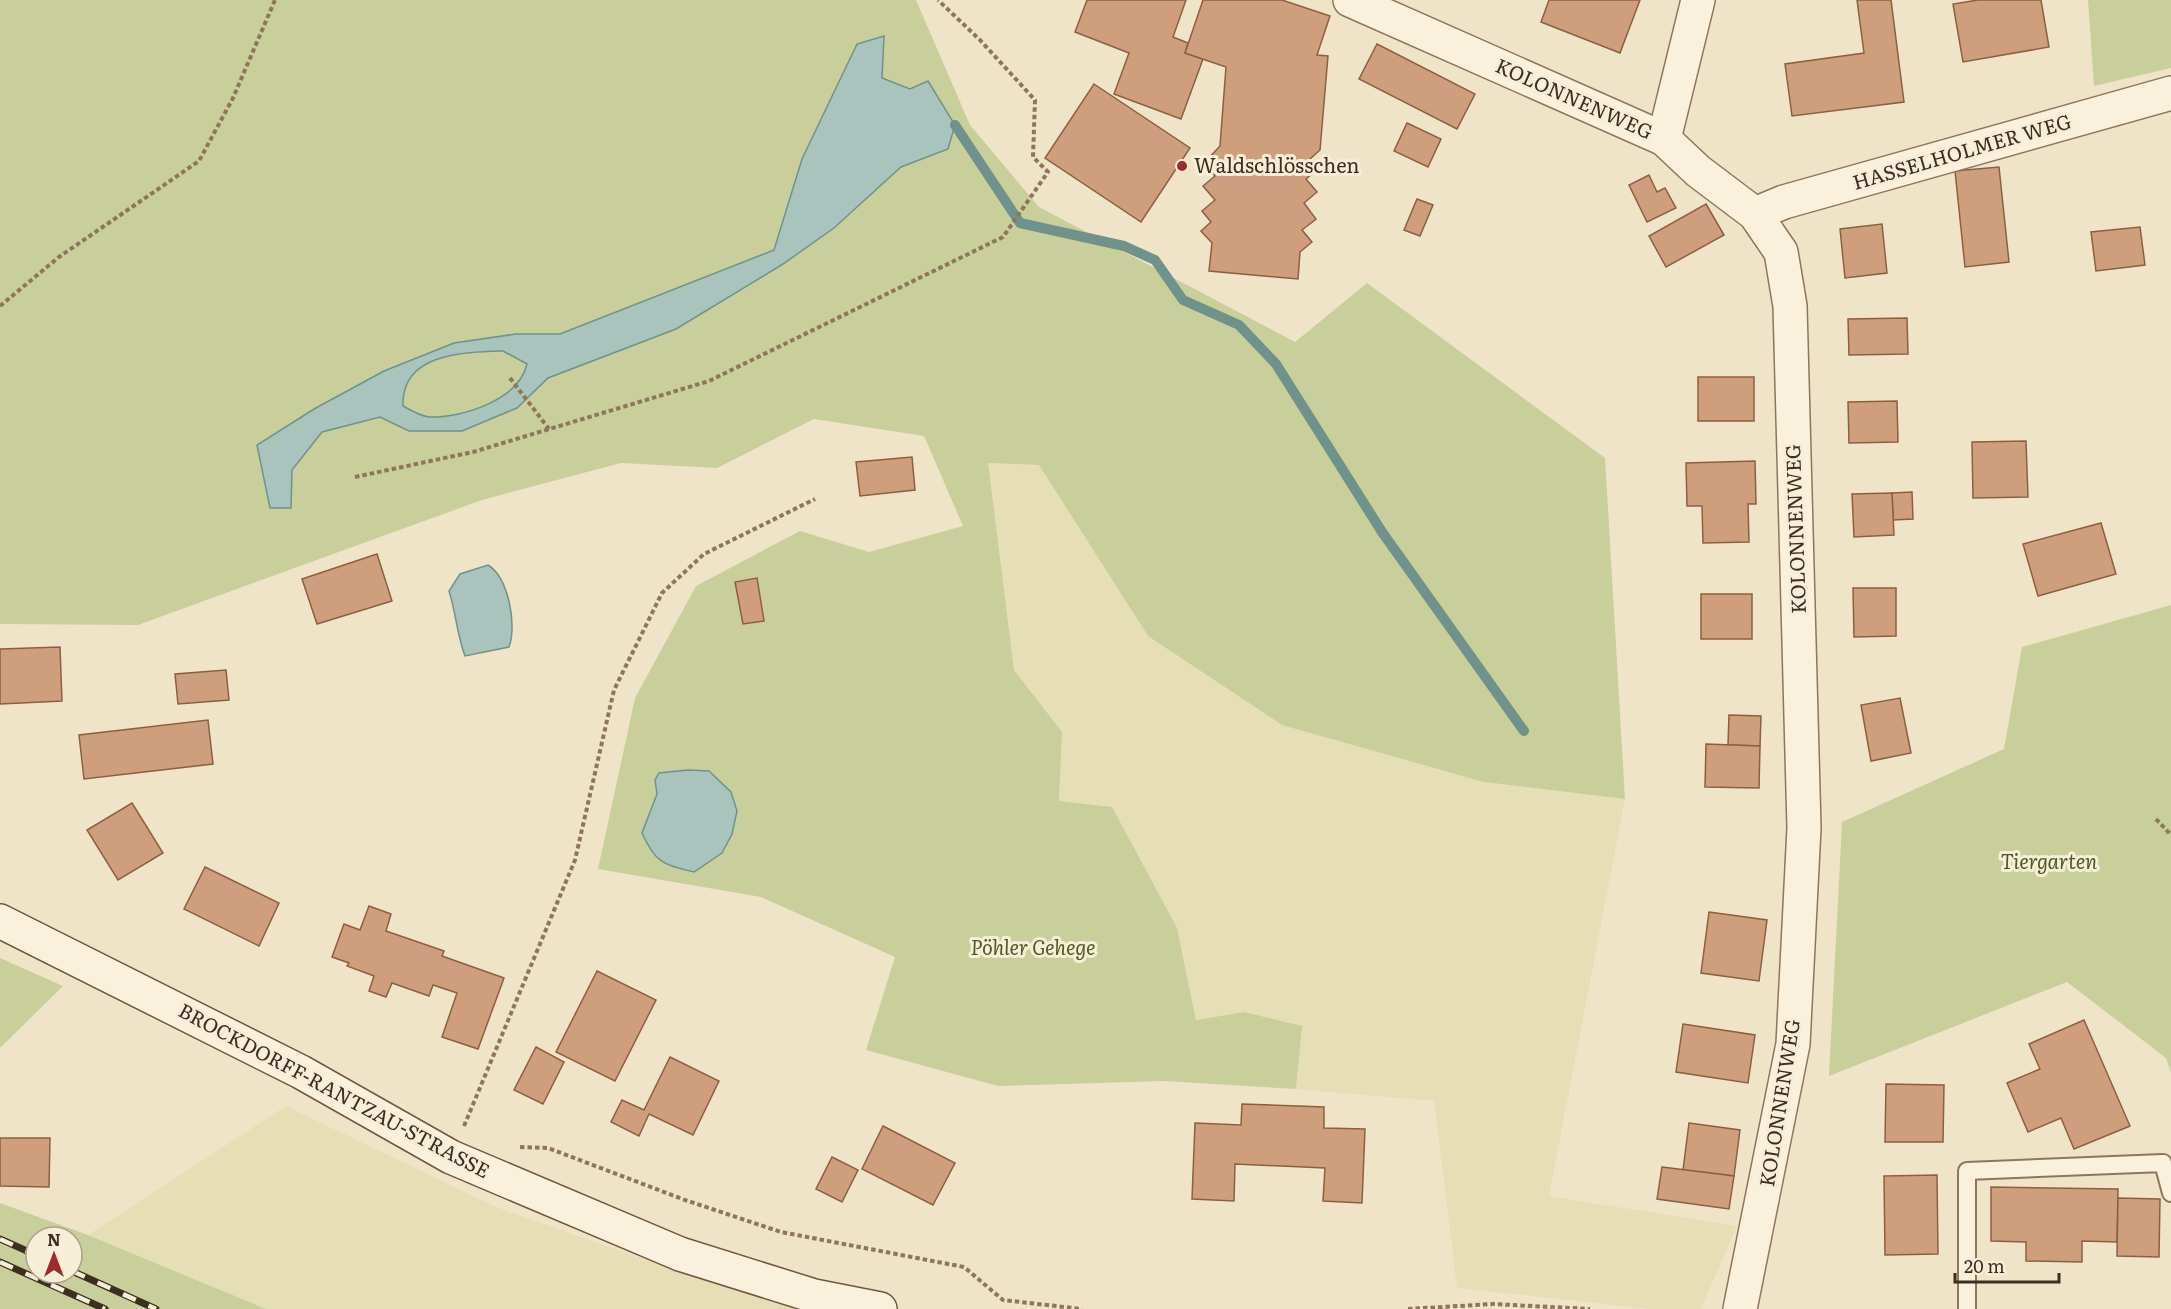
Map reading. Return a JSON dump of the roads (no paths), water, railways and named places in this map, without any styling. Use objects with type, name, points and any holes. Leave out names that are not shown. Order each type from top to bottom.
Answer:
[{"type":"street","name":"KOLONNENWEG","points":[[1350,0],[1664,139],[1698,171],[1755,214],[1780,252],[1790,306],[1804,828],[1793,1044],[1740,1309]]},
{"type":"street","points":[[1664,139],[1698,0]]},
{"type":"street","name":"HASSELHOLMER WEG","points":[[1755,214],[1784,202],[2171,93]]},
{"type":"street","name":"BROCKDORFF-RANTZAU-STRASSE","points":[[0,921],[301,1072],[451,1157],[680,1254],[814,1296],[880,1309]]},
{"type":"lane","points":[[1967,1309],[1967,1171],[2163,1163],[2171,1193]]},
{"type":"water","points":[[884,36],[882,78],[910,89],[928,81],[955,125],[948,149],[901,167],[834,228],[783,264],[676,329],[548,378],[517,408],[462,431],[409,431],[380,417],[322,432],[292,470],[291,508],[270,508],[257,445],[314,409],[384,371],[454,343],[516,334],[560,334],[774,250],[802,159],[857,44]],"holes":[[[503,351],[527,364],[522,377],[513,388],[501,397],[472,410],[429,417],[403,406],[405,388],[412,375],[423,366],[438,359],[454,355]]]},
{"type":"water","points":[[488,565],[495,571],[506,591],[512,627],[509,647],[465,656],[449,591],[460,574]]},
{"type":"water","points":[[688,770],[709,771],[731,792],[737,811],[732,834],[722,853],[694,872],[675,867],[656,857],[642,833],[657,794],[655,780],[659,773]]},
{"type":"waterway","points":[[955,125],[1020,223],[1124,246],[1155,260],[1183,300],[1239,325],[1276,364],[1382,532],[1524,731]]},
{"type":"railway","points":[[0,1239],[24,1250]]},
{"type":"railway","points":[[0,1262],[105,1309]]},
{"type":"railway","points":[[84,1276],[156,1309]]},
{"type":"place","name":"Waldschlösschen","points":[[1182,166]]},
{"type":"park label","name":"Tiergarten","points":[[2049,862]]},
{"type":"park label","name":"Pöhler Gehege","points":[[1033,948]]}]
